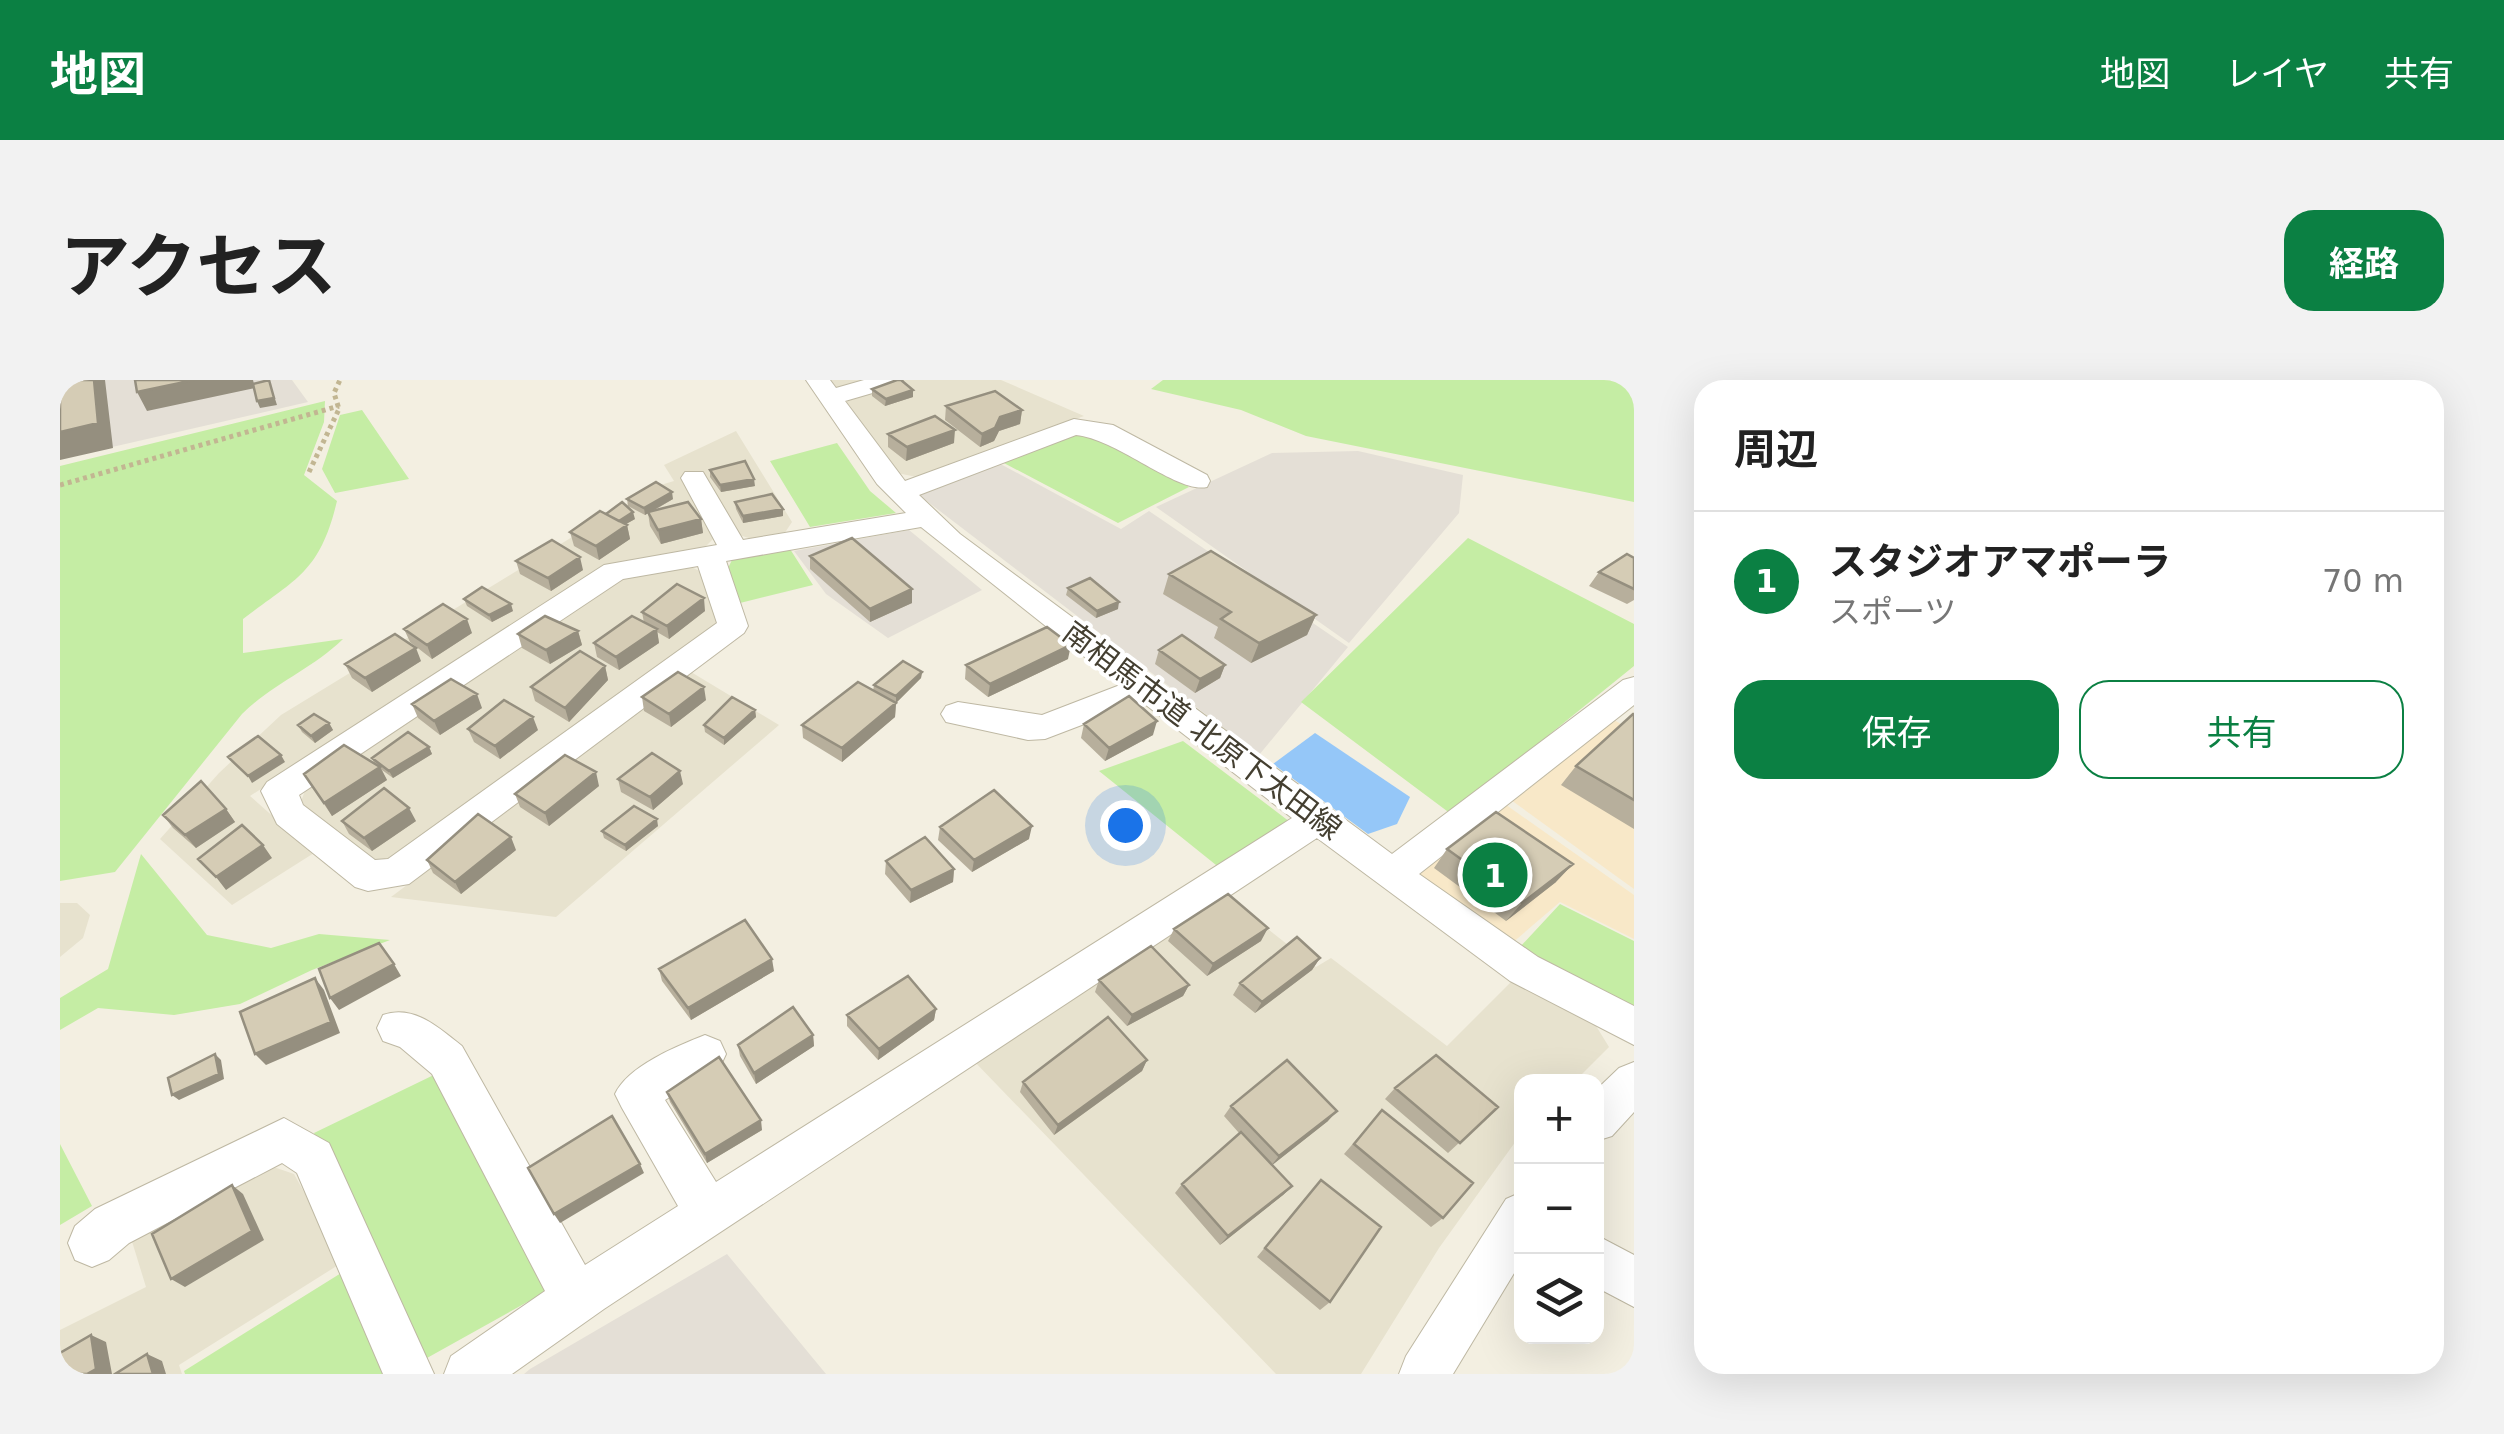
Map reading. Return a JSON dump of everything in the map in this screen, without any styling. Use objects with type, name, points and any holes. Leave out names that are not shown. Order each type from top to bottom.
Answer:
[{"type":"street","points":[[824,388],[891,380]]},
{"type":"street","name":"南相馬市道 北原下太田線","points":[[824,388],[871,439],[898,493],[924,518],[1391,874],[1524,969],[1634,1027]]},
{"type":"street","points":[[898,493],[1074,427],[1104,430],[1198,481]]},
{"type":"street","points":[[694,478],[721,553],[734,626],[396,873],[368,876],[290,814],[279,791],[614,570],[721,553],[924,518]]},
{"type":"street","points":[[958,714],[1028,728],[1045,727],[1145,688]]},
{"type":"street","points":[[1391,874],[1634,688]]},
{"type":"street","points":[[469,1374],[578,1298],[1318,818]]},
{"type":"street","points":[[398,1028],[415,1034],[447,1060],[578,1298]]},
{"type":"street","points":[[705,1054],[637,1094],[708,1214]]},
{"type":"street","points":[[1604,1113],[1634,1082]]},
{"type":"street","points":[[92,1243],[112,1226],[284,1139],[313,1158],[409,1374]]},
{"type":"street","points":[[1424,1374],[1514,1227]]},
{"type":"street","points":[[1604,1265],[1634,1282]]},
{"type":"path","points":[[310,472],[339,406],[334,394],[340,380]]},
{"type":"path","points":[[60,485],[339,406]]},
{"type":"shaded area","points":[[60,380],[292,380],[308,402],[60,459]]},
{"type":"shaded area","points":[[831,380],[1001,380],[1084,416],[917,477],[897,473]]},
{"type":"shaded area","points":[[736,431],[792,522],[784,534],[755,540],[736,534],[714,538],[704,548],[608,564],[250,796],[314,853],[232,905],[160,839],[219,773],[281,715],[654,487],[674,481],[664,465]]},
{"type":"shaded area","points":[[1358,451],[1463,475],[1459,513],[1349,643],[1156,507],[1272,453]]},
{"type":"shaded area","points":[[995,461],[1121,529],[1149,511],[1348,647],[1259,755],[915,492]]},
{"type":"shaded area","points":[[909,530],[982,590],[888,638],[826,594],[794,551]]},
{"type":"shaded area","points":[[689,566],[702,572],[721,615],[715,627],[397,858],[371,860],[300,804],[308,783],[620,578]]},
{"type":"shaded area","points":[[691,672],[779,725],[556,917],[391,897]]},
{"type":"shaded area","points":[[1611,718],[1634,732],[1634,889],[1511,800]]},
{"type":"shaded area","points":[[1502,802],[1634,895],[1634,939],[1560,902],[1511,944],[1411,872]]},
{"type":"shaded area","points":[[1230,899],[1316,967],[1331,958],[1447,1046],[1513,980],[1593,1021],[1609,1047],[1582,1074],[1514,1074],[1514,1144],[1439,1248],[1361,1374],[1276,1374],[972,1059],[1087,979]]},
{"type":"shaded area","points":[[60,903],[77,903],[90,915],[83,938],[60,957]]},
{"type":"shaded area","points":[[259,1162],[294,1174],[343,1262],[179,1365],[182,1374],[60,1374],[60,1330],[146,1287],[130,1235]]},
{"type":"shaded area","points":[[727,1254],[826,1374],[524,1374],[530,1369]]},
{"type":"green space","points":[[1163,380],[1630,380],[1634,384],[1634,502],[1306,436],[1241,410],[1151,389]]},
{"type":"green space","points":[[325,401],[324,422],[304,475],[337,501],[330,525],[323,544],[304,571],[243,619],[243,653],[343,639],[242,714],[115,872],[60,881],[60,466]]},
{"type":"green space","points":[[362,410],[409,479],[335,493],[322,469],[340,415]]},
{"type":"green space","points":[[1079,432],[1113,440],[1189,487],[1118,523],[1002,462]]},
{"type":"green space","points":[[837,443],[870,491],[896,513],[810,527],[770,461]]},
{"type":"green space","points":[[1468,538],[1634,624],[1634,666],[1451,814],[1301,702]]},
{"type":"green space","points":[[790,549],[813,585],[740,603],[726,572],[732,560]]},
{"type":"green space","points":[[1183,741],[1290,822],[1221,869],[1099,771]]},
{"type":"green space","points":[[141,854],[207,935],[271,948],[319,934],[390,940],[312,970],[240,1004],[174,1015],[98,1008],[60,1030],[60,998],[108,969]]},
{"type":"green space","points":[[1560,904],[1634,941],[1634,1007],[1519,948]]},
{"type":"green space","points":[[442,1071],[549,1290],[427,1358],[314,1133]]},
{"type":"green space","points":[[60,1144],[92,1206],[60,1225]]},
{"type":"green space","points":[[346,1270],[390,1374],[185,1374],[184,1371]]},
{"type":"water","points":[[1315,733],[1410,797],[1397,824],[1368,834],[1273,764]]},
{"type":"building","points":[[60,380],[94,380],[98,423],[60,432]]},
{"type":"building","points":[[135,380],[194,380],[137,392]]},
{"type":"building","points":[[269,380],[274,398],[257,401],[253,384]]},
{"type":"building","points":[[897,380],[913,390],[886,399],[872,389]]},
{"type":"building","points":[[995,391],[1022,410],[1000,417],[995,428],[982,434],[946,406]]},
{"type":"building","points":[[935,416],[955,430],[907,447],[888,434]]},
{"type":"building","points":[[745,461],[754,479],[720,485],[710,470]]},
{"type":"building","points":[[656,482],[672,492],[644,508],[627,499]]},
{"type":"building","points":[[772,494],[783,509],[743,516],[735,502]]},
{"type":"building","points":[[622,502],[633,512],[619,521],[606,514]]},
{"type":"building","points":[[688,502],[701,519],[658,530],[648,512]]},
{"type":"building","points":[[600,511],[627,525],[596,546],[570,532]]},
{"type":"building","points":[[852,538],[912,589],[870,609],[810,556]]},
{"type":"building","points":[[552,540],[580,557],[548,578],[516,561]]},
{"type":"building","points":[[1211,551],[1316,615],[1259,643],[1221,619],[1231,612],[1169,574]]},
{"type":"building","points":[[1627,554],[1634,558],[1634,589],[1599,572]]},
{"type":"building","points":[[1090,578],[1119,602],[1097,611],[1068,588]]},
{"type":"building","points":[[677,584],[704,598],[667,626],[642,612]]},
{"type":"building","points":[[482,587],[511,604],[489,615],[464,599]]},
{"type":"building","points":[[443,604],[467,619],[427,645],[404,629]]},
{"type":"building","points":[[545,616],[578,631],[546,650],[518,634]]},
{"type":"building","points":[[632,616],[657,629],[616,657],[594,643]]},
{"type":"building","points":[[1047,627],[1071,645],[990,684],[966,665]]},
{"type":"building","points":[[395,634],[416,648],[365,678],[345,664]]},
{"type":"building","points":[[1182,635],[1225,665],[1200,679],[1159,650]]},
{"type":"building","points":[[580,651],[605,666],[565,708],[531,687]]},
{"type":"building","points":[[903,661],[922,672],[896,696],[874,685]]},
{"type":"building","points":[[678,672],[704,687],[669,714],[642,697]]},
{"type":"building","points":[[451,679],[477,694],[434,721],[412,704]]},
{"type":"building","points":[[858,682],[896,703],[842,748],[802,725]]},
{"type":"building","points":[[1129,696],[1157,721],[1109,748],[1084,724]]},
{"type":"building","points":[[732,697],[755,710],[724,738],[704,725]]},
{"type":"building","points":[[504,700],[533,717],[495,746],[468,729]]},
{"type":"building","points":[[314,714],[329,723],[311,736],[298,725]]},
{"type":"building","points":[[1634,714],[1634,800],[1576,766]]},
{"type":"building","points":[[408,732],[429,747],[389,771],[372,758]]},
{"type":"building","points":[[258,736],[281,755],[248,776],[228,757]]},
{"type":"building","points":[[344,745],[380,767],[324,803],[304,774]]},
{"type":"building","points":[[652,753],[680,771],[650,797],[618,779]]},
{"type":"building","points":[[565,755],[596,772],[545,813],[515,794]]},
{"type":"building","points":[[201,781],[226,809],[185,835],[163,815]]},
{"type":"building","points":[[384,788],[409,808],[364,838],[342,821]]},
{"type":"building","points":[[994,790],[1032,826],[974,860],[940,827]]},
{"type":"building","points":[[634,806],[657,819],[625,845],[602,831]]},
{"type":"building","points":[[1496,812],[1573,864],[1522,903],[1447,849]]},
{"type":"building","points":[[478,814],[511,837],[455,882],[427,860]]},
{"type":"building","points":[[242,825],[263,845],[216,877],[198,859]]},
{"type":"building","points":[[925,837],[954,869],[911,890],[886,861]]},
{"type":"building","points":[[1228,894],[1268,928],[1213,964],[1174,929]]},
{"type":"building","points":[[745,920],[772,959],[688,1008],[659,969]]},
{"type":"building","points":[[1297,937],[1320,958],[1262,1002],[1240,983]]},
{"type":"building","points":[[379,943],[394,964],[330,998],[319,969]]},
{"type":"building","points":[[1151,946],[1189,985],[1132,1015],[1099,980]]},
{"type":"building","points":[[908,976],[936,1009],[879,1049],[847,1015]]},
{"type":"building","points":[[315,978],[331,1022],[255,1054],[240,1012]]},
{"type":"building","points":[[793,1007],[813,1035],[754,1073],[738,1045]]},
{"type":"building","points":[[1108,1017],[1147,1060],[1058,1125],[1023,1082]]},
{"type":"building","points":[[215,1054],[219,1074],[172,1095],[168,1078]]},
{"type":"building","points":[[1436,1055],[1498,1107],[1460,1143],[1395,1088]]},
{"type":"building","points":[[719,1057],[761,1120],[705,1154],[667,1092]]},
{"type":"building","points":[[1287,1060],[1337,1111],[1279,1156],[1231,1106]]},
{"type":"building","points":[[1382,1110],[1473,1183],[1443,1218],[1354,1144]]},
{"type":"building","points":[[612,1116],[640,1164],[554,1214],[528,1168]]},
{"type":"building","points":[[1241,1132],[1292,1186],[1228,1236],[1182,1184]]},
{"type":"building","points":[[1321,1180],[1381,1227],[1330,1302],[1265,1248]]},
{"type":"building","points":[[232,1185],[252,1231],[171,1279],[152,1234]]},
{"type":"building","points":[[91,1335],[96,1369],[87,1374],[60,1374],[60,1353]]},
{"type":"building","points":[[147,1354],[153,1374],[115,1374]]},
{"type":"place","name":"スタジオアマポーラ","points":[[1495,875]]}]
